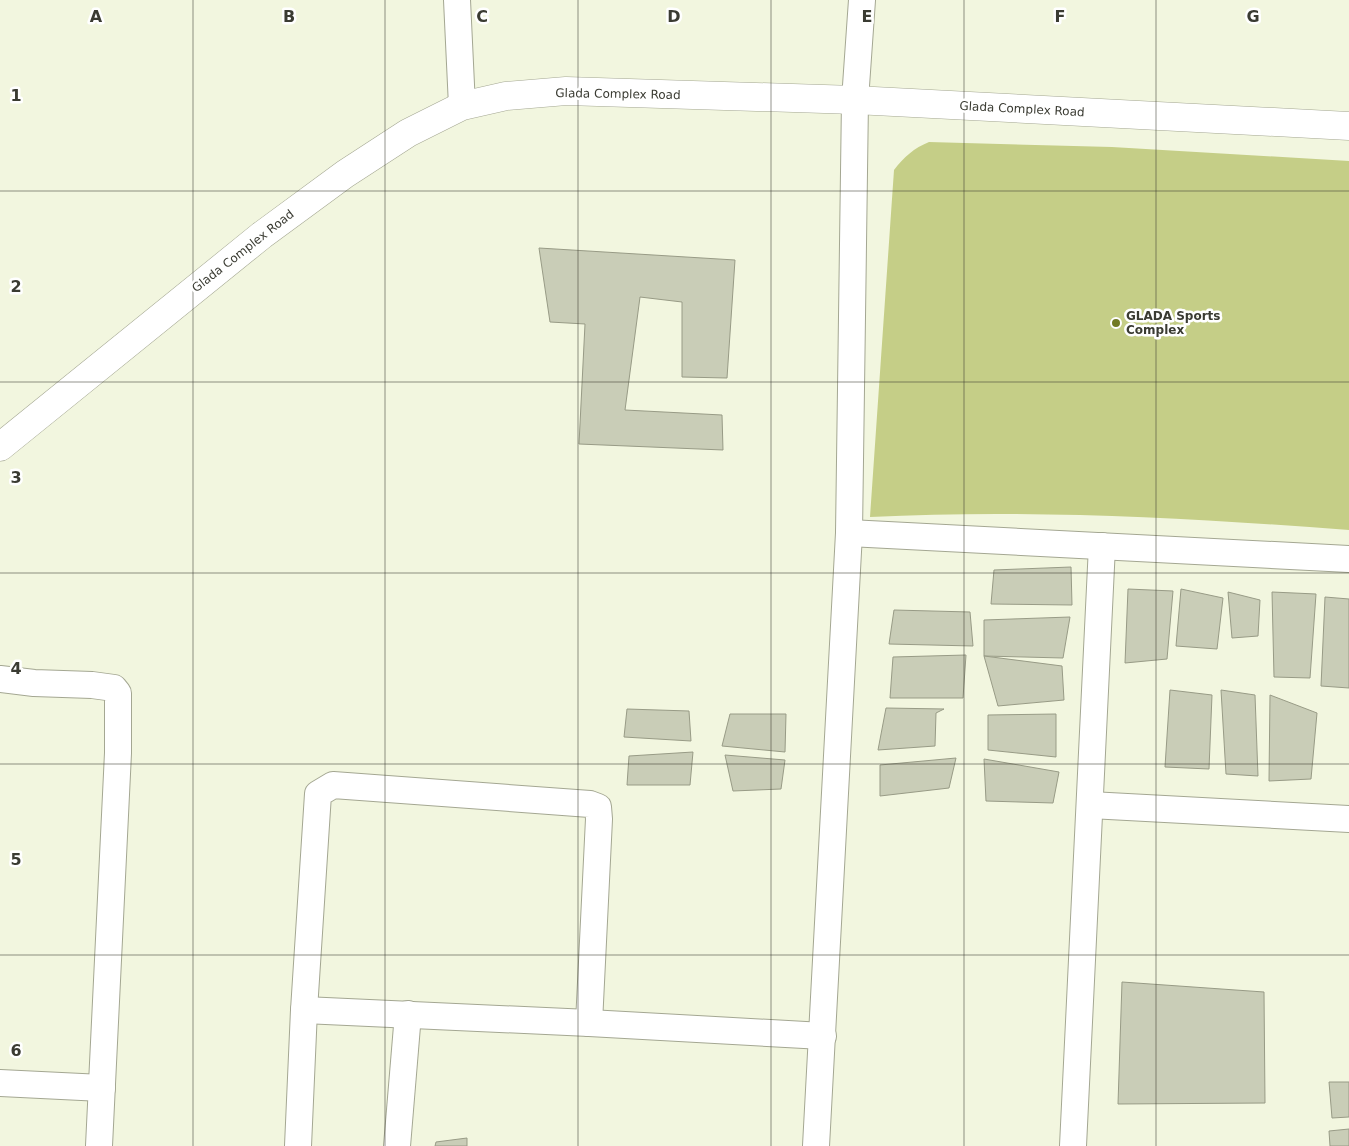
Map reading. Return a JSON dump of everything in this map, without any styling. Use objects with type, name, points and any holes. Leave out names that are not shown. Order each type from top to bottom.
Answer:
[{"type":"street","points":[[458,0],[462,106]]},
{"type":"street","points":[[816,1146],[849,533],[855,100],[862,0]]},
{"type":"street","name":"Glada Complex Road","points":[[0,446],[269,230],[345,174],[408,133],[462,106],[506,96],[566,92],[855,100],[1349,126]]},
{"type":"street","points":[[849,533],[1349,559]]},
{"type":"street","points":[[1073,1146],[1102,546]]},
{"type":"street","points":[[0,679],[92,685],[114,688],[118,693],[118,753],[99,1146]]},
{"type":"street","points":[[298,1146],[304,1010],[318,794],[333,785],[590,804],[598,808],[589,1023]]},
{"type":"street","points":[[1090,805],[1349,819]]},
{"type":"street","points":[[304,1010],[823,1036]]},
{"type":"street","points":[[397,1146],[408,1014]]},
{"type":"street","points":[[0,1083],[102,1088]]},
{"type":"green space","name":"GLADA Sports Complex","points":[[929,142],[1112,147],[1349,161],[1349,530],[1230,522],[1050,514],[870,517],[894,170],[910,153]]},
{"type":"building","points":[[539,248],[735,260],[727,378],[682,377],[682,302],[640,297],[625,410],[722,415],[723,450],[579,444],[585,324],[550,322]]},
{"type":"building","points":[[1071,567],[1072,605],[991,604],[994,570]]},
{"type":"building","points":[[1128,589],[1173,591],[1167,659],[1125,663]]},
{"type":"building","points":[[1181,589],[1223,598],[1217,649],[1176,646]]},
{"type":"building","points":[[1228,592],[1260,600],[1258,636],[1232,638]]},
{"type":"building","points":[[1272,592],[1316,594],[1310,678],[1274,677]]},
{"type":"building","points":[[1325,597],[1349,599],[1349,688],[1321,686]]},
{"type":"building","points":[[894,610],[970,612],[973,646],[889,644]]},
{"type":"building","points":[[1070,617],[1063,658],[984,656],[984,620]]},
{"type":"building","points":[[966,655],[963,698],[890,698],[893,657]]},
{"type":"building","points":[[984,656],[1062,666],[1064,700],[998,706]]},
{"type":"building","points":[[1170,690],[1212,695],[1209,769],[1165,767]]},
{"type":"building","points":[[1221,690],[1255,695],[1258,776],[1226,774]]},
{"type":"building","points":[[1270,695],[1317,713],[1311,779],[1269,781]]},
{"type":"building","points":[[886,708],[944,709],[936,713],[935,746],[878,750]]},
{"type":"building","points":[[627,709],[689,711],[691,741],[624,737]]},
{"type":"building","points":[[730,714],[786,714],[785,752],[722,746]]},
{"type":"building","points":[[1056,714],[1056,757],[988,750],[988,715]]},
{"type":"building","points":[[693,752],[690,785],[627,785],[629,756]]},
{"type":"building","points":[[725,755],[785,760],[781,789],[733,791]]},
{"type":"building","points":[[956,758],[949,788],[880,796],[880,765]]},
{"type":"building","points":[[984,759],[1059,772],[1053,803],[986,801]]},
{"type":"building","points":[[1122,982],[1264,992],[1265,1103],[1118,1104]]},
{"type":"building","points":[[1329,1082],[1349,1082],[1349,1117],[1332,1118]]},
{"type":"building","points":[[1349,1129],[1349,1146],[1330,1146],[1329,1131]]},
{"type":"building","points":[[467,1138],[467,1146],[435,1146],[436,1142]]},
{"type":"place","name":"GLADA Sports Complex","points":[[1116,323]]}]
